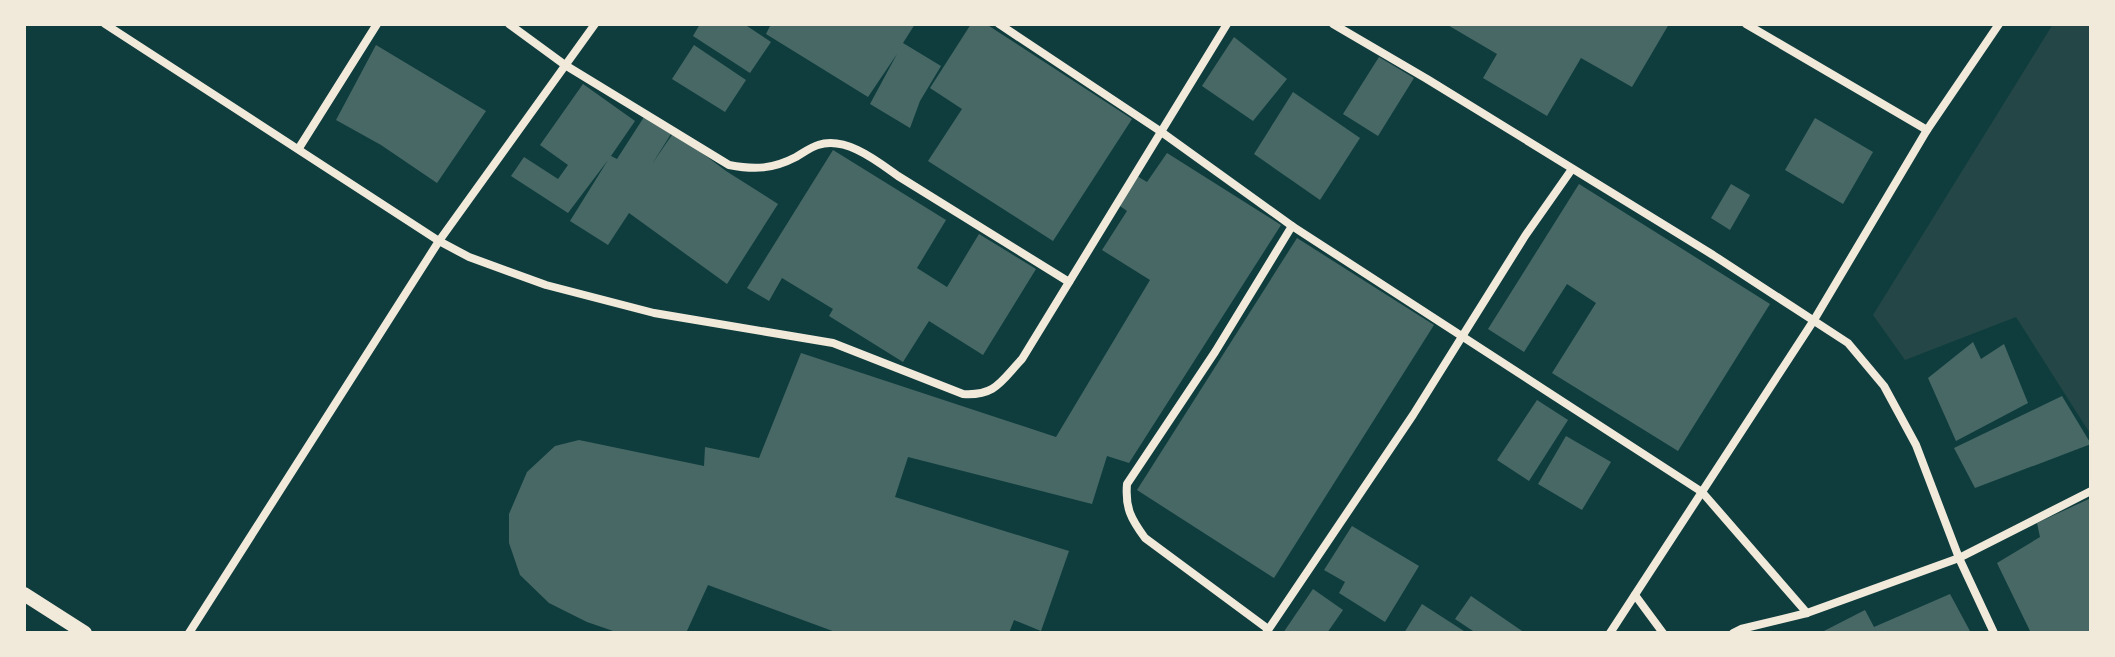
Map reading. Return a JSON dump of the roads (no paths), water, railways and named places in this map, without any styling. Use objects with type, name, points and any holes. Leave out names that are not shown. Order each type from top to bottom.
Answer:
[{"type":"street","points":[[105,24],[439,241],[469,257],[546,285],[654,313],[833,343],[963,394],[987,394],[1022,359],[1227,24]]},
{"type":"street","points":[[299,148],[377,24]]},
{"type":"street","points":[[509,24],[565,65],[729,165],[752,170],[774,167],[818,145],[834,144],[851,148],[875,159],[1069,282]]},
{"type":"street","points":[[189,633],[439,241],[595,24]]},
{"type":"street","points":[[999,24],[1160,131],[1292,226],[1702,492],[1807,613]]},
{"type":"street","points":[[1333,24],[1572,169],[1848,343],[1884,386],[1916,445],[1959,558],[1994,633]]},
{"type":"street","points":[[1746,24],[1927,130]]},
{"type":"street","points":[[1610,633],[1814,320],[1927,130],[1999,24]]},
{"type":"street","points":[[1292,226],[1215,352],[1127,484],[1126,504],[1130,518],[1145,538],[1267,631],[1572,169]]},
{"type":"street","points":[[1739,632],[1807,613],[1959,558],[2091,491]]},
{"type":"street","points":[[24,594],[85,633]]},
{"type":"street","points":[[1635,595],[1663,633]]}]
